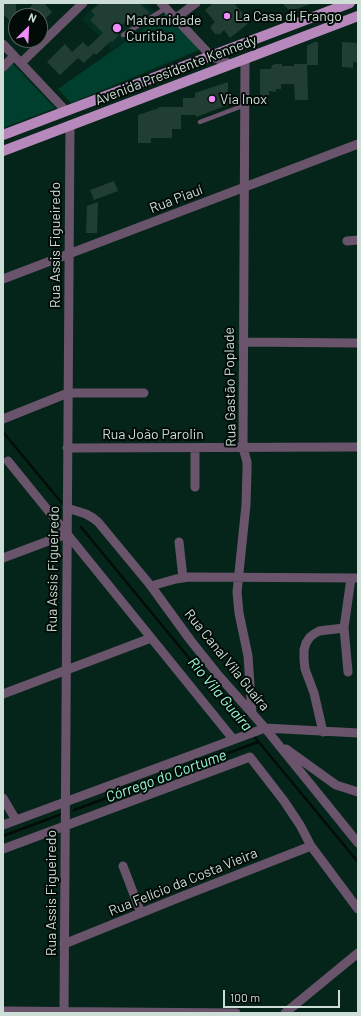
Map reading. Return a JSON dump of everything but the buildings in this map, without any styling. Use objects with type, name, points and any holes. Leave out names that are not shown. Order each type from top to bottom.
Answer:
[{"type":"main road","name":"Avenida Presidente Kennedy","points":[[3,135],[350,3]]},
{"type":"main road","name":"Avenida Presidente Kennedy","points":[[3,151],[358,16]]},
{"type":"street","points":[[21,63],[83,3]]},
{"type":"street","points":[[176,18],[196,3]]},
{"type":"street","points":[[164,5],[211,56],[230,64]]},
{"type":"street","points":[[3,44],[66,111]]},
{"type":"street","points":[[3,67],[14,56]]},
{"type":"street","name":"Rua Gastão Poplade","points":[[245,59],[243,448],[247,462],[247,488],[237,601],[248,656],[252,713]]},
{"type":"street","name":"Rua Assis Figueiredo","points":[[64,1012],[70,125]]},
{"type":"street","name":"Rua Piauí","points":[[3,279],[358,144]]},
{"type":"street","points":[[347,241],[358,240]]},
{"type":"street","points":[[243,342],[358,343]]},
{"type":"street","points":[[3,420],[68,393],[144,393]]},
{"type":"street","name":"Rua João Parolin","points":[[67,448],[358,447]]},
{"type":"street","points":[[195,448],[195,487]]},
{"type":"street","points":[[8,461],[233,739]]},
{"type":"street","name":"Rua Canal Vila Guaíra","points":[[67,508],[86,514],[98,522],[151,586],[196,647],[252,713],[260,729],[278,744],[358,842]]},
{"type":"street","points":[[3,558],[67,534]]},
{"type":"street","points":[[179,542],[183,578]]},
{"type":"street","points":[[151,586],[183,578],[196,577],[354,578],[344,628],[348,672]]},
{"type":"street","points":[[323,732],[316,698],[305,669],[304,650],[310,637],[319,631],[344,628]]},
{"type":"street","points":[[3,694],[151,638]]},
{"type":"street","points":[[3,825],[260,729],[358,734]]},
{"type":"street","points":[[278,744],[336,785],[358,792]]},
{"type":"street","points":[[3,849],[250,757],[288,807],[312,846],[358,909]]},
{"type":"street","points":[[3,798],[16,820]]},
{"type":"street","name":"Rua Felício da Costa Vieira","points":[[64,944],[312,846]]},
{"type":"street","points":[[123,866],[141,913]]},
{"type":"street","points":[[285,1013],[358,953]]},
{"type":"street","points":[[3,1011],[236,1013]]},
{"type":"lane","points":[[124,35],[164,5]]},
{"type":"lane","points":[[200,122],[244,105]]},
{"type":"shaded area","name":"Maternidade Curitiba","points":[[98,3],[146,3],[159,17],[112,49],[81,19]]},
{"type":"shaded area","points":[[166,13],[199,50],[71,103],[58,89]]},
{"type":"shaded area","points":[[11,62],[55,108],[3,128],[3,70]]},
{"type":"waterway","name":"Rio Vila Guaíra","points":[[3,432],[61,502]]},
{"type":"waterway","name":"Rio Vila Guaíra","points":[[81,527],[250,732]]},
{"type":"waterway","name":"Rio Vila Guaíra","points":[[253,735],[358,862]]},
{"type":"waterway","name":"Córrego do Cortume","points":[[74,810],[258,742]]},
{"type":"waterway","name":"Córrego do Cortume","points":[[3,836],[62,814]]},
{"type":"place","name":"La Casa di Frango","points":[[227,16]]},
{"type":"place","name":"Maternidade Curitiba","points":[[117,28]]},
{"type":"place","name":"Via Inox","points":[[212,99]]}]
